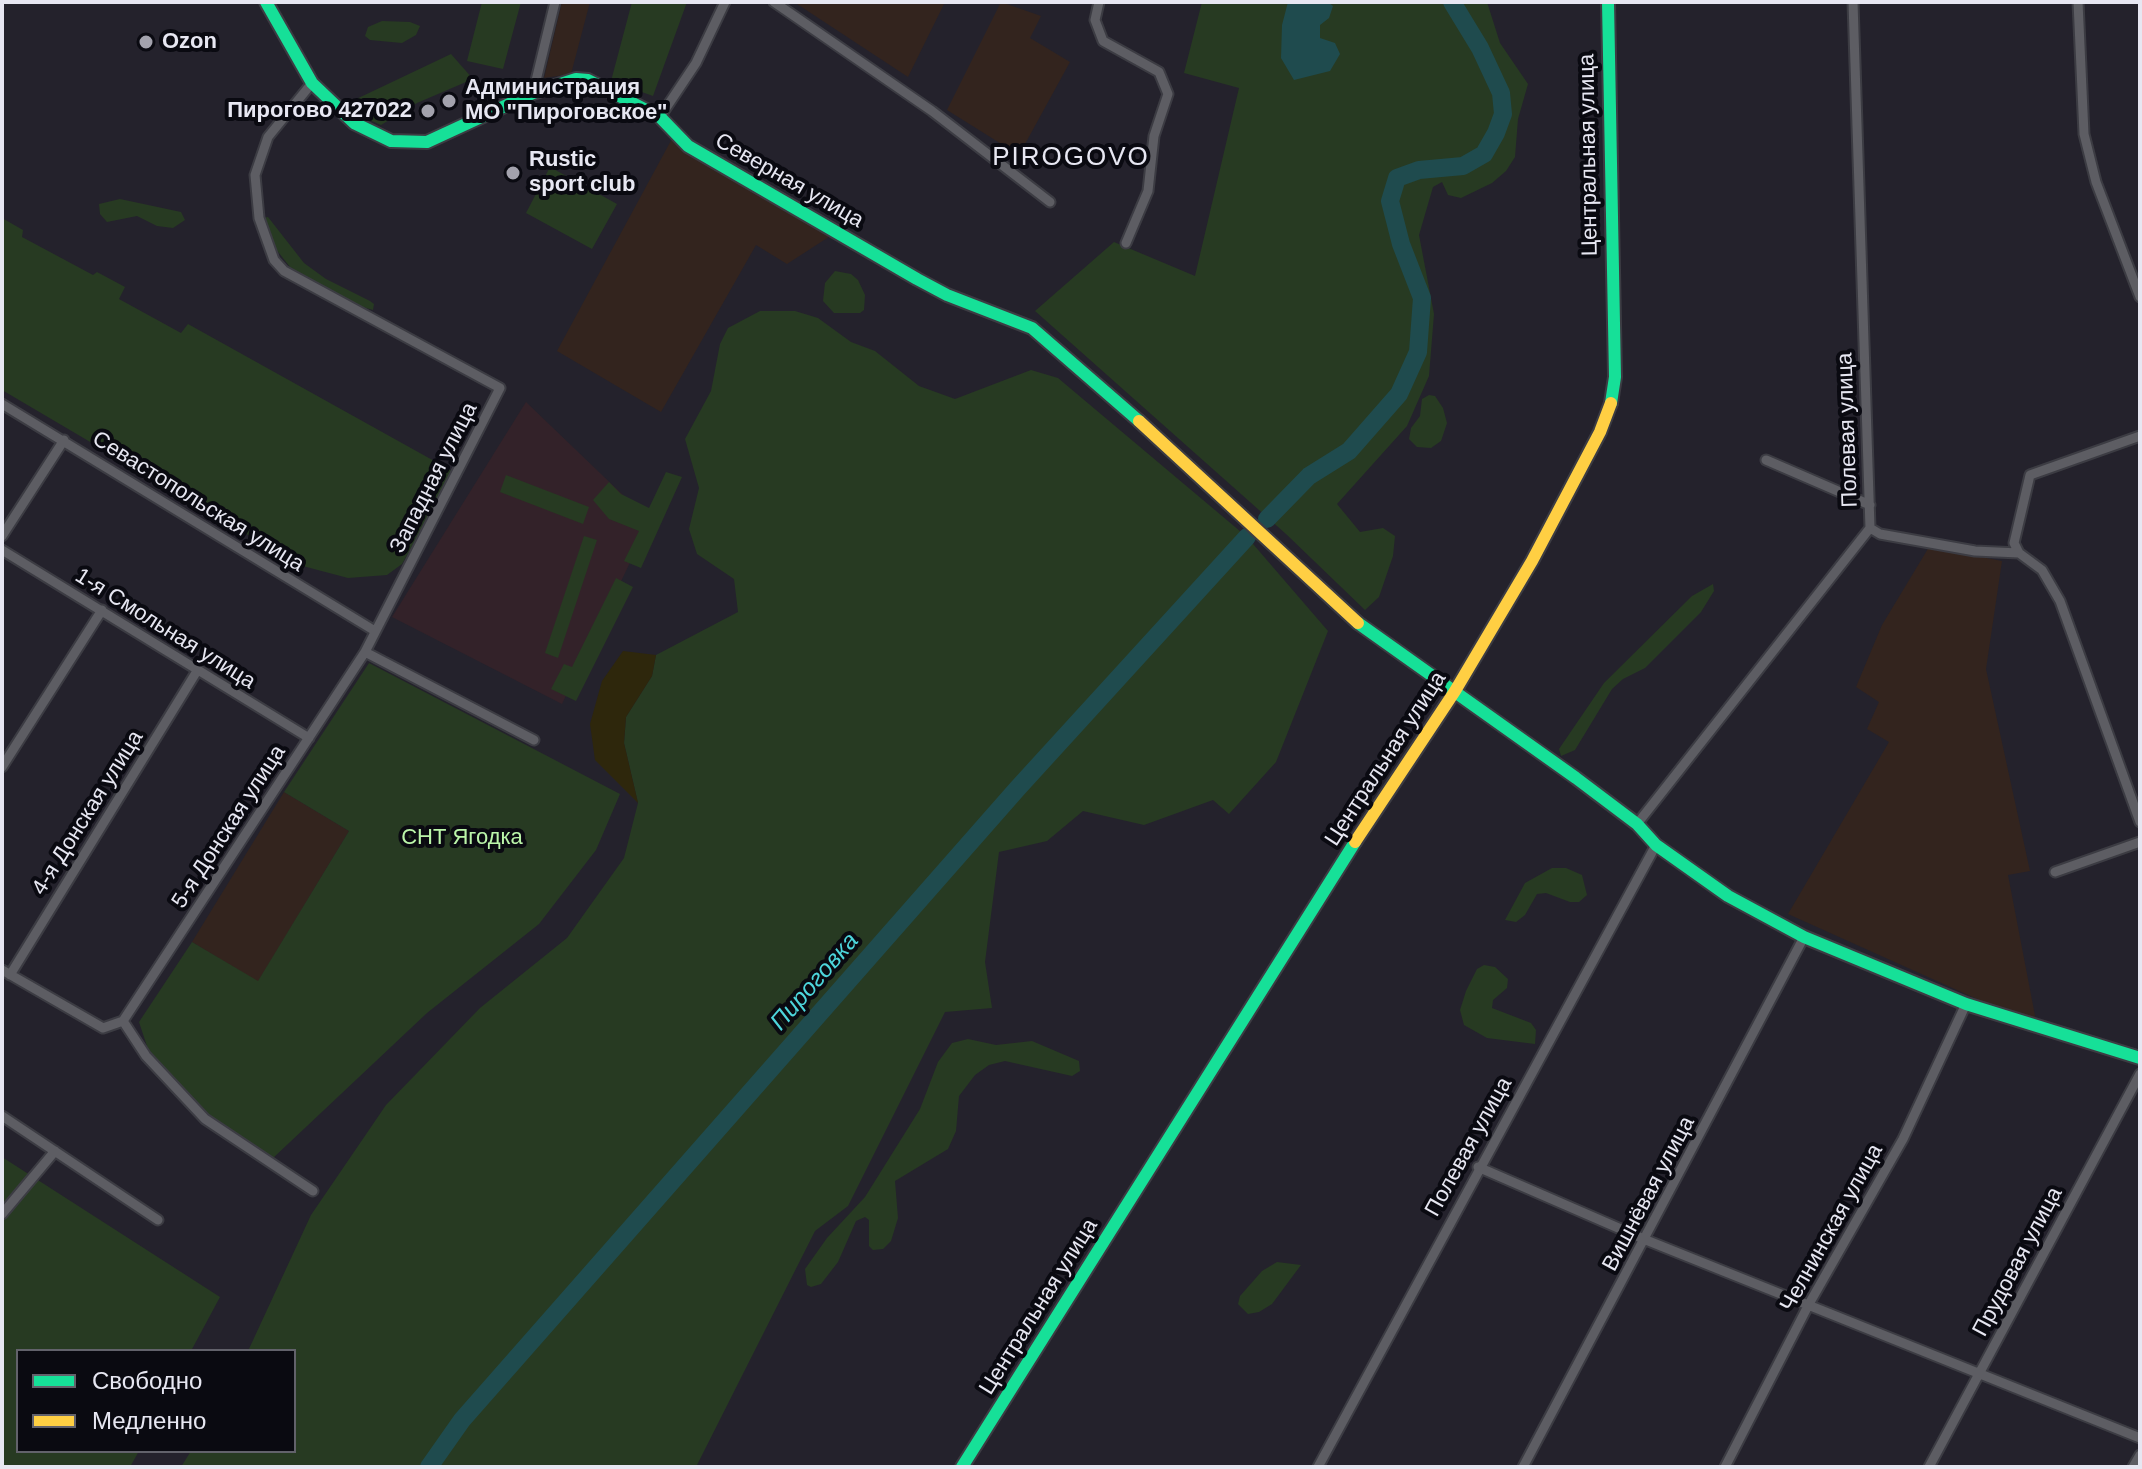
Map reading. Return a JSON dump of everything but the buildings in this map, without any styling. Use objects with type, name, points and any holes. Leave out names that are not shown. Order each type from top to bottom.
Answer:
[{"type":"street","name":"Северная улица","points":[[266,2],[312,83],[354,123],[373,135],[409,144],[427,142],[533,93],[576,79],[588,80],[660,117],[672,133],[688,146],[917,279],[1032,328],[1175,453],[1367,631],[1637,824],[1656,845],[1728,896],[1804,937],[1966,1004],[2140,1058]]},
{"type":"street","points":[[533,93],[555,2]]},
{"type":"street","points":[[660,117],[696,63],[725,2]]},
{"type":"street","points":[[774,2],[932,111],[1050,202]]},
{"type":"street","points":[[1099,2],[1095,20],[1103,41],[1159,72],[1168,94],[1154,136],[1148,191],[1126,243]]},
{"type":"street","name":"Центральная улица","points":[[962,1467],[1361,832],[1455,691],[1532,561],[1600,432],[1612,401],[1615,377],[1610,250],[1608,2]]},
{"type":"street","name":"Полевая улица","points":[[1637,824],[1870,528],[1853,2]]},
{"type":"street","points":[[2078,2],[2084,134],[2096,182],[2140,297]]},
{"type":"street","name":"Западная улица","points":[[312,83],[268,137],[255,175],[259,218],[274,260],[284,271],[500,388],[365,652]]},
{"type":"street","name":"Севастопольская улица","points":[[2,404],[375,631]]},
{"type":"street","points":[[2140,436],[2030,475],[2014,543],[2019,553],[2042,570],[2060,601],[2140,822]]},
{"type":"street","points":[[2,536],[64,440]]},
{"type":"street","points":[[1766,460],[1870,505]]},
{"type":"street","points":[[1870,528],[1880,534],[1975,551],[2019,553]]},
{"type":"street","name":"1-я Смольная улица","points":[[2,550],[309,738]]},
{"type":"street","points":[[2,767],[102,610]]},
{"type":"street","points":[[365,652],[534,740]]},
{"type":"street","name":"5-я Донская улица","points":[[123,1021],[365,652]]},
{"type":"street","name":"4-я Донская улица","points":[[6,972],[197,671]]},
{"type":"street","points":[[2055,872],[2140,842]]},
{"type":"street","name":"Полевая улица","points":[[1318,1467],[1478,1167],[1656,845]]},
{"type":"street","name":"Вишнёвая улица","points":[[1523,1467],[1804,937]]},
{"type":"street","points":[[6,972],[103,1028],[123,1021],[146,1056],[205,1119],[313,1191]]},
{"type":"street","name":"Челнинская улица","points":[[1725,1467],[1809,1304],[1903,1139],[1966,1004]]},
{"type":"street","name":"Прудовая улица","points":[[1929,1467],[2140,1074]]},
{"type":"street","points":[[2,1116],[158,1220]]},
{"type":"street","points":[[2,1214],[55,1151]]},
{"type":"street","points":[[1478,1167],[1646,1240],[2140,1438]]},
{"type":"street","points":[[2133,1467],[2140,1455]]},
{"type":"shaded area","points":[[562,2],[590,2],[571,74],[544,78]]},
{"type":"shaded area","points":[[794,2],[945,2],[908,77]]},
{"type":"shaded area","points":[[1001,2],[1041,16],[1030,38],[1070,62],[1019,155],[947,110]]},
{"type":"shaded area","points":[[1288,2],[1328,2],[1333,6],[1329,18],[1320,25],[1320,38],[1335,43],[1340,54],[1330,71],[1294,80],[1281,58],[1282,25]]},
{"type":"shaded area","points":[[674,135],[835,233],[787,264],[756,245],[661,412],[557,351]]},
{"type":"shaded area","points":[[526,402],[650,521],[562,704],[392,617]]},
{"type":"shaded area","points":[[1929,547],[2002,561],[1986,669],[2030,871],[2008,875],[2037,1026],[1788,914],[1889,742],[1867,729],[1879,702],[1856,687],[1882,625]]},
{"type":"shaded area","points":[[284,792],[349,831],[258,982],[192,942]]},
{"type":"green space","points":[[482,2],[521,2],[503,69],[467,61]]},
{"type":"green space","points":[[632,2],[687,2],[653,96],[611,81]]},
{"type":"green space","points":[[1202,2],[1487,2],[1500,43],[1528,84],[1518,119],[1515,157],[1506,171],[1492,183],[1461,198],[1448,195],[1442,182],[1433,187],[1419,235],[1434,314],[1429,376],[1407,426],[1337,504],[1360,532],[1383,528],[1395,536],[1393,556],[1379,597],[1365,610],[1286,534],[1035,311],[1114,242],[1195,276],[1239,88],[1184,73]]},
{"type":"green space","points":[[382,21],[410,22],[420,26],[416,35],[402,43],[370,40],[365,36],[368,27]]},
{"type":"green space","points":[[451,54],[473,79],[417,103],[381,125],[367,119],[350,102]]},
{"type":"green space","points":[[550,167],[617,204],[592,249],[526,213]]},
{"type":"green space","points":[[120,199],[181,212],[185,220],[173,228],[157,226],[137,216],[107,222],[100,214],[99,204]]},
{"type":"green space","points":[[268,217],[304,263],[326,279],[370,301],[374,304],[373,310],[349,303],[290,267],[264,234],[263,218]]},
{"type":"green space","points":[[2,218],[23,230],[22,237],[93,275],[97,272],[125,287],[119,299],[181,333],[188,324],[454,472],[402,564],[387,575],[348,578],[299,565],[2,390]]},
{"type":"green space","points":[[835,271],[851,274],[858,280],[865,295],[864,310],[860,313],[834,313],[823,301],[825,283]]},
{"type":"green space","points":[[760,311],[795,311],[818,318],[851,342],[875,351],[919,386],[955,399],[1031,370],[1058,378],[1247,537],[1328,631],[1276,762],[1229,814],[1213,800],[1144,825],[1083,811],[1047,841],[999,852],[985,962],[992,1008],[945,1012],[848,1206],[815,1231],[696,1467],[181,1467],[190,1453],[296,1453],[296,1349],[249,1349],[311,1215],[386,1105],[480,1008],[567,938],[624,858],[638,803],[624,743],[626,717],[652,676],[656,655],[738,612],[734,579],[697,554],[689,529],[699,488],[685,439],[711,391],[720,344],[728,328]]},
{"type":"green space","points":[[1435,396],[1443,408],[1447,423],[1441,441],[1431,448],[1417,447],[1409,439],[1411,428],[1420,416],[1422,399]]},
{"type":"green space","points":[[666,472],[682,477],[641,568],[624,561],[639,531],[609,519],[593,500],[609,482],[621,494],[649,508]]},
{"type":"green space","points":[[506,475],[589,507],[583,524],[500,492]]},
{"type":"green space","points":[[584,536],[597,540],[558,658],[545,653]]},
{"type":"green space","points":[[616,578],[633,587],[576,701],[551,689],[564,664],[572,667]]},
{"type":"green space","points":[[1713,584],[1714,591],[1701,612],[1645,668],[1623,679],[1612,689],[1575,750],[1561,756],[1559,749],[1604,683],[1692,596]]},
{"type":"green space","name":"СНТ Ягодка","points":[[369,663],[620,794],[596,850],[539,924],[427,1013],[272,1159],[203,1111],[150,1055],[139,1022],[192,942],[258,981],[349,831],[284,792]]},
{"type":"green space","points":[[1552,868],[1566,868],[1582,875],[1587,895],[1579,902],[1570,902],[1546,893],[1537,894],[1525,915],[1516,922],[1505,920],[1525,883]]},
{"type":"green space","points":[[1484,965],[1495,967],[1508,979],[1507,988],[1493,1000],[1492,1008],[1531,1023],[1536,1030],[1535,1044],[1487,1038],[1464,1025],[1460,1010],[1466,991],[1477,969]]},
{"type":"green space","points":[[968,1039],[996,1045],[1032,1041],[1079,1061],[1080,1071],[1072,1076],[1005,1061],[989,1065],[975,1075],[959,1096],[956,1131],[948,1149],[895,1181],[898,1218],[891,1241],[883,1249],[873,1250],[869,1246],[869,1220],[865,1217],[856,1221],[838,1262],[821,1284],[807,1285],[805,1269],[827,1238],[865,1197],[920,1109],[938,1062],[952,1043]]},
{"type":"green space","points":[[2,1157],[220,1297],[192,1349],[16,1349],[16,1453],[138,1453],[130,1467],[2,1467]]},
{"type":"green space","points":[[1277,1262],[1301,1265],[1272,1304],[1248,1314],[1238,1304],[1240,1296],[1262,1271]]},
{"type":"sand","points":[[623,651],[656,655],[652,676],[626,717],[624,743],[638,803],[595,760],[590,724],[602,681]]},
{"type":"waterway","name":"Пироговка","points":[[1267,519],[1309,476],[1349,451],[1399,394],[1418,352],[1422,298],[1401,244],[1390,201],[1397,178],[1419,170],[1463,166],[1484,154],[1503,114],[1501,93],[1480,48],[1452,2]]},
{"type":"waterway","name":"Пироговка","points":[[429,1467],[462,1420],[1017,789],[1247,537]]},
{"type":"traffic: fast","points":[[266,2],[312,83],[354,123],[391,141],[427,142],[533,93],[576,79],[588,80],[660,117],[688,146],[917,279],[947,295],[1032,328],[1139,421]]},
{"type":"traffic: fast","points":[[1608,2],[1615,377],[1611,403]]},
{"type":"traffic: fast","points":[[1358,623],[1576,778],[1637,824],[1656,845],[1728,896],[1804,937],[1966,1004],[2140,1058]]},
{"type":"traffic: fast","points":[[962,1467],[1355,842]]},
{"type":"traffic: slow","points":[[1355,842],[1455,691],[1532,561],[1600,432],[1611,403]]},
{"type":"traffic: slow","points":[[1139,421],[1358,623]]},
{"type":"place","name":"Ozon","points":[[146,42]]},
{"type":"place","name":"Администрация МО \"Пироговское\"","points":[[449,101]]},
{"type":"place","name":"Пирогово 427022","points":[[428,111]]},
{"type":"place","name":"Rustic sport club","points":[[513,173]]},
{"type":"district","name":"PIROGOVO","points":[[1071,158]]}]
